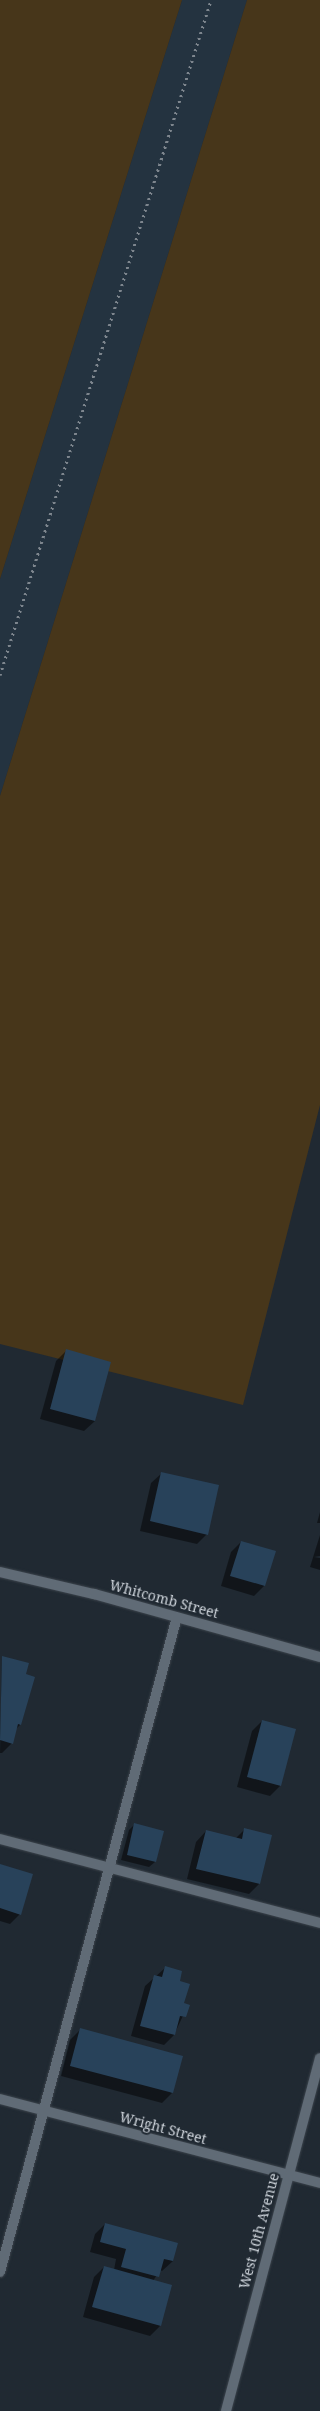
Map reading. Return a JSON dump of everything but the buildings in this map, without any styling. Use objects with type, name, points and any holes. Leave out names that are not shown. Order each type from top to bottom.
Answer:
[{"type":"street","name":"Whitcomb Street","points":[[0,1572],[177,1616],[320,1657]]},
{"type":"street","points":[[0,2272],[107,1867],[177,1616]]},
{"type":"street","points":[[0,1839],[320,1923]]},
{"type":"street","name":"West 10th Avenue","points":[[226,2411],[320,2058]]},
{"type":"street","name":"Wright Street","points":[[0,2099],[320,2183]]},
{"type":"shaded area","points":[[0,0],[182,0],[0,579]]},
{"type":"shaded area","points":[[182,0],[247,0],[0,796],[0,579]]},
{"type":"shaded area","points":[[247,0],[320,0],[320,1105],[243,1405],[0,1344],[0,796]]},
{"type":"railway","points":[[0,675],[211,0]]}]
